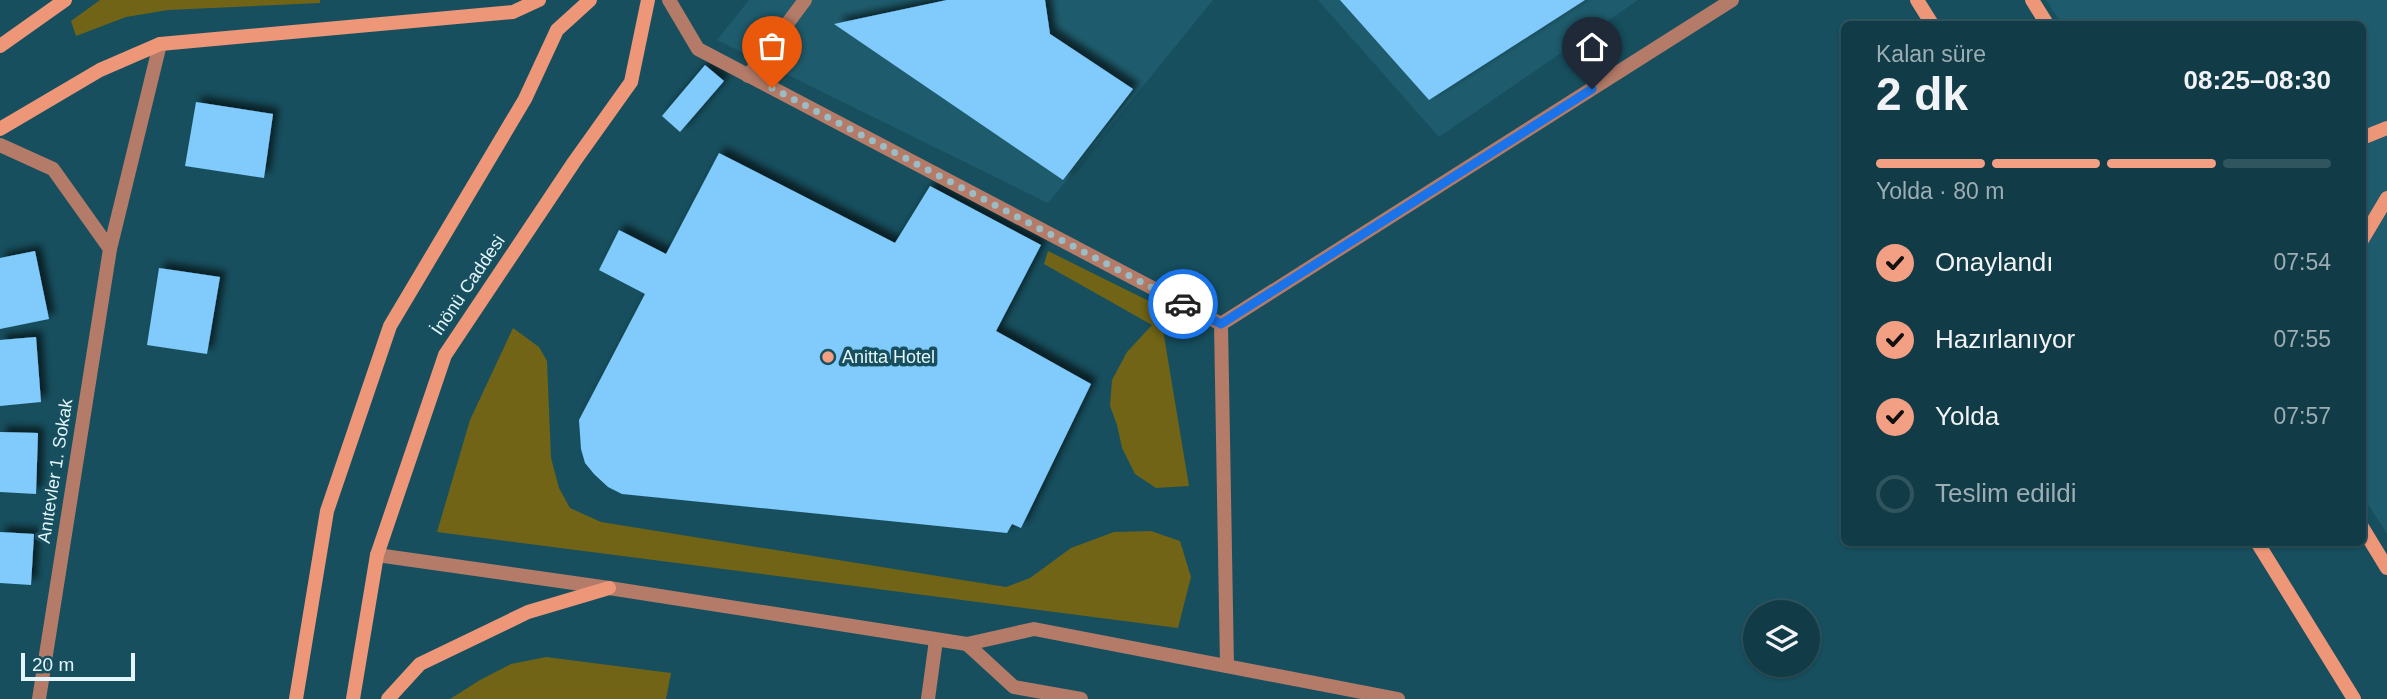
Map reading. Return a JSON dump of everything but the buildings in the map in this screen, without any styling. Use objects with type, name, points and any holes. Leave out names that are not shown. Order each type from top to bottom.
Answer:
[{"type":"street","points":[[0,46],[65,0]]},
{"type":"street","points":[[0,129],[100,70],[160,44],[513,12],[539,0]]},
{"type":"street","points":[[296,699],[327,511],[390,326],[525,99],[557,30],[590,0]]},
{"type":"street","name":"İnönü Caddesi","points":[[353,699],[377,555],[445,355],[631,82],[648,0]]},
{"type":"street","points":[[669,0],[698,49],[1221,324]]},
{"type":"street","points":[[748,76],[805,0]]},
{"type":"street","points":[[1221,324],[1732,0]]},
{"type":"street","points":[[1917,0],[1930,21]]},
{"type":"street","points":[[2032,0],[2045,21]]},
{"type":"street","name":"Anıtevler 1. Sokak","points":[[38,699],[110,249],[160,44]]},
{"type":"street","points":[[2366,136],[2387,128]]},
{"type":"street","points":[[0,145],[53,169],[110,249]]},
{"type":"street","points":[[2366,233],[2387,198]]},
{"type":"street","points":[[1221,324],[1227,666]]},
{"type":"street","points":[[2366,534],[2387,568]]},
{"type":"street","points":[[2259,546],[2354,699]]},
{"type":"street","points":[[377,555],[609,588],[967,645],[1034,629],[1398,699]]},
{"type":"street","points":[[388,699],[420,664],[528,612],[609,588]]},
{"type":"street","points":[[928,699],[936,640]]},
{"type":"street","points":[[967,645],[1014,687],[1081,699]]},
{"type":"shaded area","points":[[100,0],[320,0],[320,3],[168,10],[126,17],[76,36],[71,21]]},
{"type":"shaded area","points":[[749,0],[1213,0],[1048,203],[717,40]]},
{"type":"shaded area","points":[[1318,0],[1638,0],[1439,137]]},
{"type":"shaded area","points":[[2046,0],[2387,0],[2387,534],[2366,501],[2366,21],[2060,21]]},
{"type":"shaded area","points":[[1048,251],[1159,306],[1189,486],[1156,488],[1135,474],[1122,448],[1110,406],[1112,380],[1127,352],[1152,325],[1044,264]]},
{"type":"shaded area","points":[[513,328],[539,347],[547,361],[551,458],[559,488],[570,508],[601,522],[1006,587],[1030,578],[1071,548],[1114,532],[1151,531],[1180,541],[1191,577],[1178,628],[437,532],[470,420]]},
{"type":"shaded area","points":[[546,657],[671,673],[666,699],[450,699],[511,664]]},
{"type":"way so far","points":[[772,88],[1183,304]]},
{"type":"place","name":"Anitta Hotel","points":[[828,357]]},
{"type":"route","points":[[1183,304],[1221,324],[1592,89]]}]
